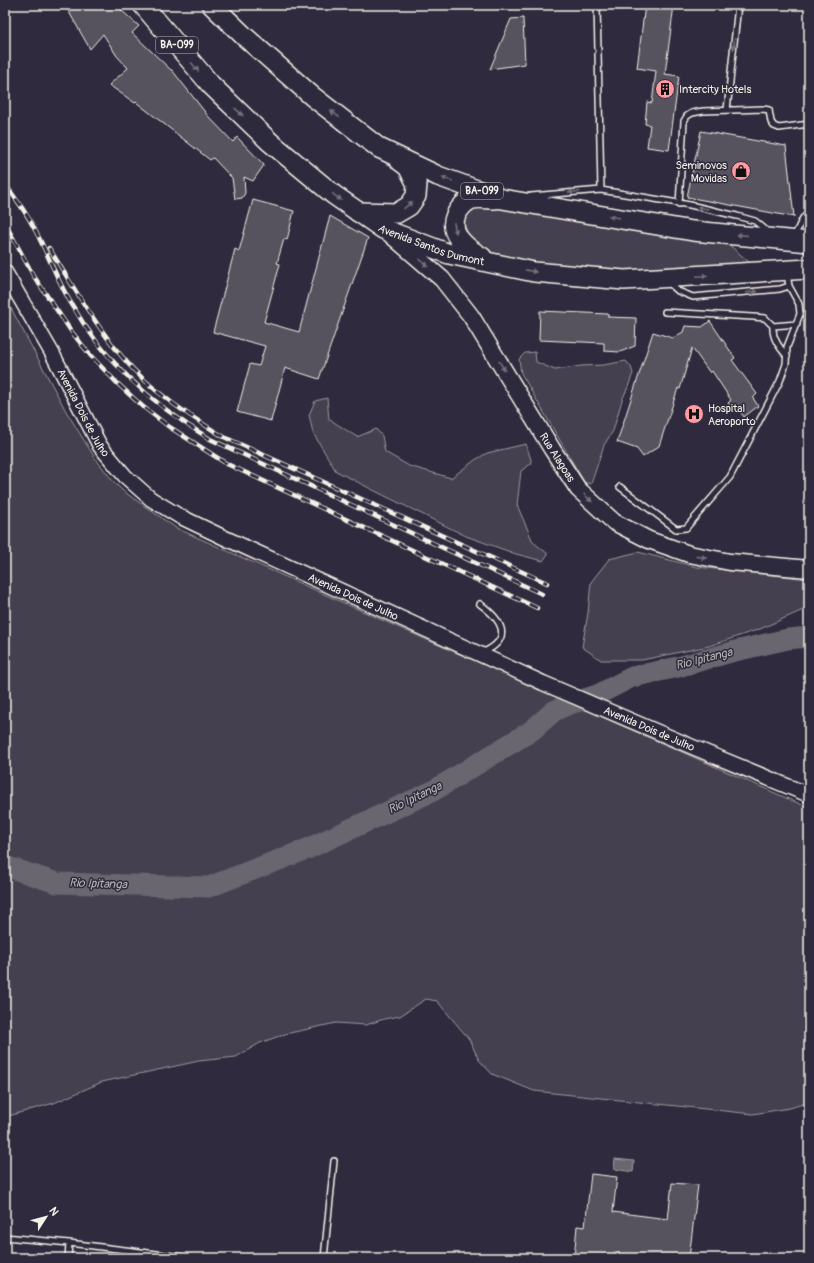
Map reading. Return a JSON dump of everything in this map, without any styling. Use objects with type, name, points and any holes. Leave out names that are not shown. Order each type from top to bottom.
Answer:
[{"type":"highway","name":"Avenida Santos Dumont","points":[[143,5],[211,85],[270,142],[334,195],[383,229],[449,254],[534,272],[624,280],[664,278],[788,278],[809,269]]},
{"type":"highway","name":"BA-099","points":[[212,5],[244,36],[312,96],[378,148],[438,176],[502,199],[693,231],[792,240]]},
{"type":"highway","points":[[358,212],[397,212],[409,206],[416,196],[417,184],[408,167],[378,148]]},
{"type":"highway","points":[[493,263],[476,254],[461,242],[454,231],[453,220],[460,208],[471,200],[502,199]]},
{"type":"main road","name":"Rua Alagoas","points":[[383,229],[442,278],[471,316],[578,489],[614,522],[649,540],[689,554],[730,562],[809,569]]},
{"type":"street","name":"Avenida Dois de Julho","points":[[5,272],[52,353],[100,446],[125,476],[151,500],[179,516],[219,535],[543,683],[694,748],[809,795]]},
{"type":"lane","points":[[597,5],[601,190]]},
{"type":"lane","points":[[728,110],[738,5]]},
{"type":"lane","points":[[679,204],[684,122],[687,116],[692,113],[703,111],[764,109],[768,110],[771,122],[774,126],[779,128],[809,124]]},
{"type":"lane","points":[[502,199],[550,193],[601,190],[737,216],[755,222],[792,240],[804,218],[809,213]]},
{"type":"lane","points":[[620,487],[676,529],[686,528],[730,477],[780,381],[786,364],[787,347],[800,314],[799,304],[788,278]]},
{"type":"lane","points":[[665,312],[765,318],[773,326],[797,324]]},
{"type":"lane","points":[[773,326],[772,331],[777,343],[786,356]]},
{"type":"lane","points":[[479,654],[493,648],[500,641],[502,633],[498,620],[480,604]]},
{"type":"lane","points":[[324,1258],[334,1161]]},
{"type":"lane","points":[[5,1237],[69,1243],[153,1256],[189,1258]]},
{"type":"lane","points":[[68,1258],[69,1243]]},
{"type":"shaded area","points":[[478,207],[499,207],[633,231],[726,242],[756,268],[632,273],[584,270],[530,262],[484,251],[461,233],[466,211]]},
{"type":"shaded area","points":[[5,297],[66,411],[95,458],[123,491],[176,528],[809,808],[809,1102],[790,1108],[753,1114],[534,1091],[492,1074],[479,1060],[469,1039],[437,1001],[426,999],[400,1016],[366,1025],[336,1023],[285,1034],[260,1043],[236,1057],[199,1061],[102,1082],[54,1103],[5,1117]]},
{"type":"shaded area","points":[[535,352],[536,362],[555,370],[626,361],[631,367],[633,373],[622,400],[613,431],[604,445],[591,484],[584,482],[521,373],[519,359],[525,353]]},
{"type":"shaded area","points":[[327,398],[329,419],[357,437],[376,429],[382,436],[385,452],[409,466],[451,478],[487,453],[526,444],[532,463],[521,471],[517,505],[533,542],[548,554],[543,561],[516,554],[466,536],[336,471],[313,433],[309,415],[315,401]]},
{"type":"shaded area","points":[[638,552],[697,567],[809,579],[809,610],[803,610],[760,629],[709,646],[642,660],[601,660],[582,647],[588,613],[591,582],[609,559]]},
{"type":"shaded area","points":[[615,1159],[634,1161],[633,1172],[614,1169]]},
{"type":"building","points":[[65,5],[126,5],[121,10],[139,26],[132,33],[172,70],[208,116],[233,142],[237,137],[264,165],[253,181],[244,177],[245,193],[242,198],[235,199],[232,178],[213,158],[210,160],[136,102],[135,103],[109,85],[128,68],[117,56],[103,34],[90,49]]},
{"type":"building","name":"Intercity Hotels","points":[[645,5],[674,5],[665,74],[679,76],[669,150],[647,147],[650,125],[645,124],[647,102],[652,103],[656,71],[637,68]]},
{"type":"building","points":[[523,18],[525,64],[490,69],[511,19]]},
{"type":"building","name":"Seminovos Movidas","points":[[701,131],[786,146],[794,217],[687,197]]},
{"type":"building","points":[[253,200],[294,211],[287,240],[284,239],[277,263],[280,264],[264,322],[299,332],[330,216],[368,238],[319,379],[285,368],[271,421],[237,412],[250,364],[259,366],[265,346],[213,332],[235,249],[239,251]]},
{"type":"building","points":[[540,311],[608,314],[608,317],[636,318],[635,346],[620,352],[604,351],[604,343],[539,340]]},
{"type":"building","points":[[710,321],[735,358],[732,360],[757,394],[753,398],[758,406],[744,417],[738,409],[734,412],[728,403],[731,400],[712,371],[710,373],[692,348],[680,389],[678,388],[659,446],[643,457],[637,449],[617,442],[653,332],[673,338],[683,332],[685,326],[702,327]]},
{"type":"building","points":[[591,1174],[617,1177],[613,1212],[668,1219],[672,1183],[698,1185],[689,1258],[574,1258],[577,1226],[585,1227]]},
{"type":"waterway","name":"Rio Ipitanga","points":[[5,866],[57,883],[209,887],[307,849],[433,791],[531,731],[554,711],[597,695],[632,677],[788,639],[809,637]]},
{"type":"railway","points":[[5,184],[21,206],[40,239],[66,294],[84,324],[114,363],[150,397],[169,412],[210,439],[542,594]]},
{"type":"railway","points":[[5,223],[33,275],[71,331],[91,356],[142,406],[168,426],[227,464],[537,608]]},
{"type":"railway","points":[[49,248],[94,319],[124,359],[146,382],[197,420],[224,437],[547,583]]},
{"type":"place","name":"Intercity Hotels","points":[[665,89]]},
{"type":"place","name":"Seminovos Movidas","points":[[741,171]]},
{"type":"place","name":"Hospital Aeroporto","points":[[694,414]]}]
